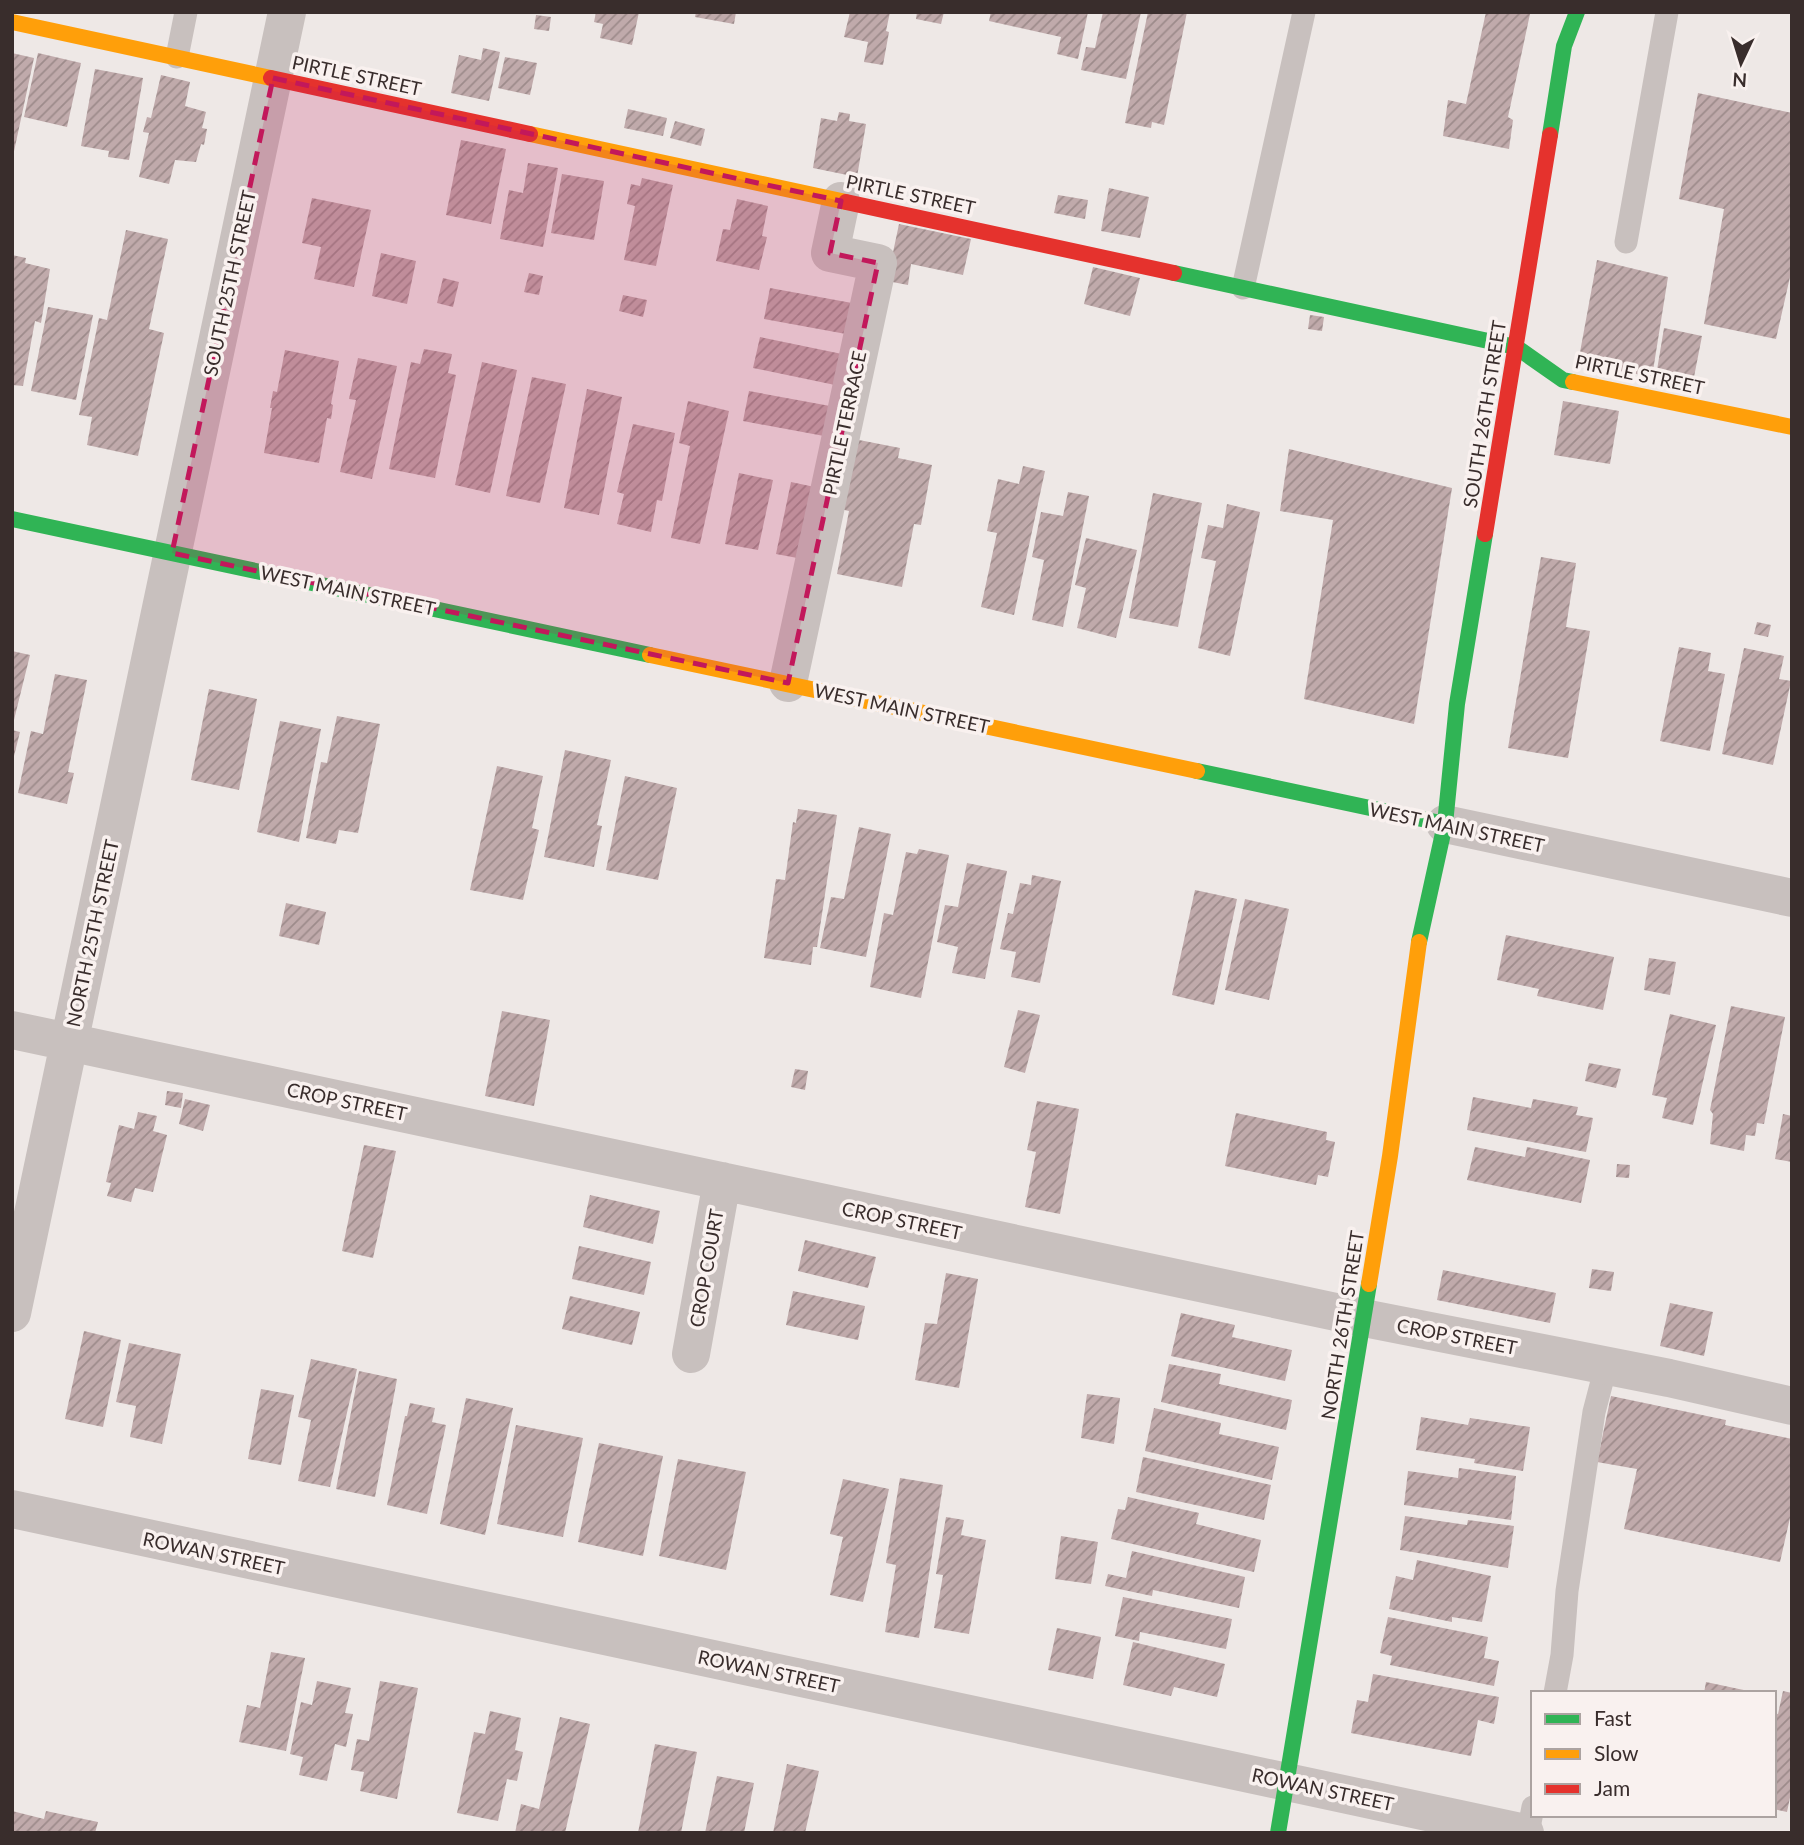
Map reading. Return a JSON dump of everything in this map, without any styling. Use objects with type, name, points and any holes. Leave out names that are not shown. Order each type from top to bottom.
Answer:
[{"type":"street","name":"SOUTH 25TH STREET","points":[[172,553],[287,12]]},
{"type":"street","name":"SOUTH 26TH STREET","points":[[1445,824],[1457,704],[1564,46],[1577,12]]},
{"type":"street","name":"PIRTLE STREET","points":[[12,22],[1516,347],[1563,380],[1792,427]]},
{"type":"street","name":"PIRTLE TERRACE","points":[[788,683],[878,263],[830,253],[841,201]]},
{"type":"street","name":"WEST MAIN STREET","points":[[12,519],[1792,898]]},
{"type":"street","name":"NORTH 25TH STREET","points":[[12,1313],[172,553]]},
{"type":"street","name":"NORTH 26TH STREET","points":[[1278,1833],[1390,1156],[1419,944],[1445,824]]},
{"type":"street","name":"CROP STREET","points":[[12,1030],[1364,1318],[1669,1378],[1792,1406]]},
{"type":"street","name":"CROP COURT","points":[[691,1354],[722,1181]]},
{"type":"street","name":"ROWAN STREET","points":[[12,1510],[1527,1833]]},
{"type":"lane","points":[[177,57],[186,12]]},
{"type":"lane","points":[[1243,288],[1304,12]]},
{"type":"lane","points":[[1626,242],[1667,12]]},
{"type":"lane","points":[[1555,1691],[1562,1654],[1567,1591],[1594,1412],[1606,1366]]},
{"type":"lane","points":[[1527,1833],[1531,1816]]},
{"type":"highlighted area","points":[[273,78],[841,201],[830,253],[878,263],[788,683],[172,553]]},
{"type":"building","points":[[596,12],[639,12],[632,45],[600,38],[603,24],[594,22]]},
{"type":"building","points":[[696,12],[736,12],[734,24],[695,17]]},
{"type":"building","points":[[850,12],[890,12],[883,65],[864,62],[868,42],[844,37]]},
{"type":"building","points":[[917,12],[944,12],[941,24],[916,19]]},
{"type":"building","points":[[991,12],[1088,12],[1078,59],[1057,54],[1061,37],[989,21]]},
{"type":"building","points":[[1103,12],[1141,12],[1126,79],[1081,70],[1086,47],[1095,48]]},
{"type":"building","points":[[1148,12],[1187,12],[1164,125],[1152,122],[1151,128],[1125,123]]},
{"type":"building","points":[[1486,12],[1530,14],[1508,117],[1513,120],[1509,149],[1443,136],[1448,100],[1466,104]]},
{"type":"building","points":[[536,15],[551,17],[549,31],[534,29]]},
{"type":"building","points":[[483,48],[500,52],[489,101],[451,93],[459,55],[481,60]]},
{"type":"building","points":[[12,53],[34,58],[13,156],[12,156]]},
{"type":"building","points":[[38,53],[81,63],[67,127],[24,117]]},
{"type":"building","points":[[505,57],[537,63],[530,95],[498,88]]},
{"type":"building","points":[[95,69],[143,78],[129,160],[108,157],[109,151],[81,146]]},
{"type":"building","points":[[161,75],[190,82],[185,106],[206,112],[202,128],[207,129],[204,145],[201,144],[196,162],[175,160],[169,184],[139,177],[149,133],[143,132],[147,117],[151,118]]},
{"type":"building","points":[[1698,93],[1792,113],[1792,268],[1776,339],[1704,324],[1724,209],[1679,199]]},
{"type":"building","points":[[628,109],[667,118],[663,136],[624,128]]},
{"type":"building","points":[[839,112],[850,114],[849,121],[866,124],[857,177],[813,168],[821,118],[837,121]]},
{"type":"building","points":[[675,121],[705,129],[701,146],[670,138]]},
{"type":"building","points":[[461,140],[506,149],[491,224],[446,215]]},
{"type":"building","points":[[528,163],[558,168],[543,247],[500,239],[509,190],[523,193]]},
{"type":"building","points":[[562,174],[604,181],[594,240],[551,233]]},
{"type":"building","points":[[642,178],[673,185],[656,266],[624,260],[635,206],[627,204],[631,184],[640,186]]},
{"type":"building","points":[[1109,188],[1149,197],[1140,238],[1101,231]]},
{"type":"building","points":[[1058,195],[1088,200],[1085,219],[1054,213]]},
{"type":"building","points":[[312,198],[371,210],[354,287],[314,279],[321,247],[302,243]]},
{"type":"building","points":[[737,199],[768,206],[762,236],[767,237],[759,270],[716,261],[723,229],[730,230]]},
{"type":"building","points":[[899,224],[971,239],[963,275],[911,264],[908,285],[887,281]]},
{"type":"building","points":[[126,230],[168,239],[149,329],[164,333],[138,456],[87,445],[92,417],[79,415],[99,318],[107,320]]},
{"type":"building","points":[[381,253],[416,261],[407,304],[372,296]]},
{"type":"building","points":[[12,255],[26,258],[25,263],[50,269],[41,323],[35,321],[23,386],[12,385]]},
{"type":"building","points":[[1597,260],[1668,277],[1652,377],[1578,363]]},
{"type":"building","points":[[1093,267],[1140,278],[1130,316],[1084,304]]},
{"type":"building","points":[[529,273],[543,276],[539,295],[524,292]]},
{"type":"building","points":[[443,278],[459,282],[453,307],[437,303]]},
{"type":"building","points":[[770,288],[852,303],[846,334],[764,319]]},
{"type":"building","points":[[623,295],[647,300],[643,317],[619,311]]},
{"type":"building","points":[[48,307],[93,315],[76,400],[31,391]]},
{"type":"building","points":[[1310,315],[1324,317],[1322,331],[1308,329]]},
{"type":"building","points":[[1664,328],[1702,336],[1694,377],[1657,370]]},
{"type":"building","points":[[760,337],[842,354],[835,385],[753,368]]},
{"type":"building","points":[[424,349],[452,354],[448,373],[456,375],[435,478],[389,469],[411,362],[420,364]]},
{"type":"building","points":[[285,350],[339,361],[331,419],[327,418],[319,463],[264,453],[273,391],[277,392]]},
{"type":"building","points":[[358,358],[397,366],[372,479],[340,472],[356,400],[349,399]]},
{"type":"building","points":[[482,362],[517,370],[490,493],[455,485]]},
{"type":"building","points":[[532,377],[566,384],[540,503],[506,496]]},
{"type":"building","points":[[587,389],[622,397],[599,515],[564,508]]},
{"type":"building","points":[[749,391],[830,406],[824,436],[743,421]]},
{"type":"building","points":[[688,401],[729,411],[700,544],[671,538],[690,446],[679,443]]},
{"type":"building","points":[[1563,401],[1619,411],[1610,464],[1554,455]]},
{"type":"building","points":[[633,424],[675,433],[662,501],[657,500],[651,532],[617,524],[624,494],[617,492]]},
{"type":"building","points":[[854,439],[900,448],[898,458],[932,465],[921,525],[914,524],[902,587],[837,574],[849,511],[840,509]]},
{"type":"building","points":[[1289,449],[1452,488],[1414,724],[1304,699],[1333,520],[1280,511]]},
{"type":"building","points":[[1023,466],[1045,471],[1014,615],[981,607],[997,533],[987,531],[998,479],[1019,484]]},
{"type":"building","points":[[739,473],[773,480],[758,550],[725,544]]},
{"type":"building","points":[[791,482],[824,489],[808,560],[776,554]]},
{"type":"building","points":[[1068,492],[1089,496],[1063,627],[1032,620],[1044,560],[1032,557],[1041,512],[1063,516]]},
{"type":"building","points":[[1153,493],[1202,503],[1178,627],[1129,618]]},
{"type":"building","points":[[1227,504],[1260,512],[1230,656],[1198,648],[1216,561],[1201,558],[1208,525],[1223,528]]},
{"type":"building","points":[[1086,538],[1137,550],[1116,638],[1077,628],[1086,588],[1075,585]]},
{"type":"building","points":[[1541,557],[1576,563],[1566,627],[1590,631],[1568,758],[1508,748]]},
{"type":"building","points":[[1757,622],[1771,625],[1768,637],[1754,634]]},
{"type":"building","points":[[1679,647],[1711,653],[1708,671],[1725,674],[1710,751],[1660,741]]},
{"type":"building","points":[[1744,648],[1784,656],[1779,679],[1791,681],[1773,765],[1722,754]]},
{"type":"building","points":[[12,651],[30,655],[13,724],[12,724]]},
{"type":"building","points":[[55,674],[87,680],[68,772],[74,773],[67,804],[18,793],[31,731],[43,734]]},
{"type":"building","points":[[209,689],[257,699],[239,790],[191,780]]},
{"type":"building","points":[[337,716],[380,724],[358,833],[339,830],[336,844],[306,838],[321,762],[327,763]]},
{"type":"building","points":[[280,721],[321,729],[299,842],[257,832]]},
{"type":"building","points":[[12,730],[20,732],[13,760],[12,760]]},
{"type":"building","points":[[565,750],[611,760],[597,825],[602,826],[594,867],[544,857]]},
{"type":"building","points":[[497,766],[543,776],[532,828],[539,830],[523,900],[470,890]]},
{"type":"building","points":[[625,776],[677,788],[658,880],[606,870]]},
{"type":"building","points":[[798,809],[837,815],[817,947],[813,947],[811,965],[764,958],[776,879],[785,880],[793,822],[796,823]]},
{"type":"building","points":[[859,827],[891,834],[866,957],[820,948],[831,897],[844,899]]},
{"type":"building","points":[[919,849],[949,855],[921,998],[870,987],[884,913],[893,915],[906,852],[917,854]]},
{"type":"building","points":[[967,863],[1007,871],[985,979],[952,973],[958,947],[937,942],[945,905],[958,907]]},
{"type":"building","points":[[1032,875],[1061,881],[1040,983],[1011,977],[1016,952],[1000,949],[1008,913],[1013,914],[1020,883],[1031,885]]},
{"type":"building","points":[[1195,890],[1237,899],[1214,1005],[1172,995]]},
{"type":"building","points":[[1245,899],[1289,909],[1269,1000],[1225,990]]},
{"type":"building","points":[[286,903],[326,912],[319,945],[279,936]]},
{"type":"building","points":[[1506,935],[1614,957],[1603,1010],[1537,996],[1539,989],[1497,980]]},
{"type":"building","points":[[1649,958],[1676,962],[1670,995],[1644,990]]},
{"type":"building","points":[[1731,1006],[1785,1017],[1764,1124],[1757,1123],[1755,1136],[1746,1135],[1744,1151],[1710,1144],[1713,1114],[1710,1110]]},
{"type":"building","points":[[1018,1010],[1040,1015],[1025,1073],[1004,1067]]},
{"type":"building","points":[[502,1011],[550,1020],[534,1106],[485,1096]]},
{"type":"building","points":[[1670,1014],[1716,1025],[1693,1125],[1662,1118],[1667,1098],[1652,1095]]},
{"type":"building","points":[[1589,1063],[1621,1069],[1616,1088],[1585,1081]]},
{"type":"building","points":[[795,1069],[808,1071],[805,1090],[791,1087]]},
{"type":"building","points":[[167,1091],[183,1093],[181,1108],[165,1105]]},
{"type":"building","points":[[1473,1097],[1531,1108],[1533,1099],[1578,1107],[1576,1115],[1593,1118],[1586,1152],[1467,1130]]},
{"type":"building","points":[[185,1099],[210,1105],[203,1131],[179,1124]]},
{"type":"building","points":[[1037,1101],[1079,1109],[1060,1214],[1025,1207],[1036,1152],[1027,1150]]},
{"type":"building","points":[[138,1112],[157,1116],[153,1131],[167,1135],[153,1192],[135,1188],[131,1202],[107,1196],[111,1183],[106,1182],[119,1125],[134,1129]]},
{"type":"building","points":[[1236,1113],[1327,1132],[1326,1140],[1335,1142],[1328,1177],[1318,1175],[1316,1185],[1225,1166]]},
{"type":"building","points":[[1783,1114],[1792,1116],[1792,1162],[1775,1159]]},
{"type":"building","points":[[364,1145],[396,1151],[373,1258],[342,1251]]},
{"type":"building","points":[[1475,1147],[1525,1157],[1527,1147],[1590,1160],[1581,1203],[1467,1180]]},
{"type":"building","points":[[1617,1164],[1630,1165],[1629,1178],[1616,1177]]},
{"type":"building","points":[[590,1195],[660,1211],[653,1244],[583,1227]]},
{"type":"building","points":[[805,1240],[876,1257],[868,1288],[798,1271]]},
{"type":"building","points":[[579,1246],[651,1262],[644,1295],[572,1279]]},
{"type":"building","points":[[1592,1269],[1614,1272],[1611,1291],[1589,1288]]},
{"type":"building","points":[[1443,1270],[1556,1293],[1550,1323],[1437,1300]]},
{"type":"building","points":[[946,1273],[978,1279],[959,1388],[915,1380],[925,1323],[937,1324]]},
{"type":"building","points":[[793,1291],[865,1306],[858,1340],[786,1325]]},
{"type":"building","points":[[570,1296],[640,1312],[632,1345],[562,1329]]},
{"type":"building","points":[[1670,1303],[1713,1312],[1704,1356],[1660,1346]]},
{"type":"building","points":[[1181,1313],[1235,1325],[1232,1337],[1292,1350],[1285,1381],[1171,1356]]},
{"type":"building","points":[[84,1331],[121,1340],[103,1427],[65,1419]]},
{"type":"building","points":[[129,1343],[181,1354],[162,1444],[130,1437],[136,1406],[116,1402]]},
{"type":"building","points":[[311,1359],[357,1369],[330,1487],[298,1481],[311,1420],[298,1417]]},
{"type":"building","points":[[1169,1364],[1221,1374],[1219,1384],[1292,1400],[1286,1430],[1161,1402]]},
{"type":"building","points":[[359,1371],[397,1379],[375,1497],[336,1489]]},
{"type":"building","points":[[261,1389],[294,1395],[281,1465],[248,1459]]},
{"type":"building","points":[[1087,1394],[1120,1398],[1114,1444],[1081,1438]]},
{"type":"building","points":[[1611,1396],[1726,1420],[1725,1425],[1792,1439],[1792,1509],[1780,1562],[1624,1529],[1637,1469],[1597,1462]]},
{"type":"building","points":[[466,1398],[513,1408],[485,1535],[440,1524]]},
{"type":"building","points":[[410,1403],[435,1408],[432,1422],[446,1425],[427,1514],[387,1505]]},
{"type":"building","points":[[1154,1408],[1221,1423],[1219,1434],[1279,1447],[1272,1480],[1145,1451]]},
{"type":"building","points":[[1421,1417],[1468,1425],[1470,1418],[1530,1427],[1523,1471],[1474,1463],[1475,1459],[1416,1450]]},
{"type":"building","points":[[516,1425],[583,1438],[563,1537],[497,1524]]},
{"type":"building","points":[[599,1443],[663,1456],[643,1556],[578,1542]]},
{"type":"building","points":[[1143,1457],[1271,1485],[1264,1520],[1136,1492]]},
{"type":"building","points":[[678,1459],[746,1472],[726,1570],[659,1556]]},
{"type":"building","points":[[1459,1468],[1516,1476],[1511,1520],[1404,1505],[1408,1471],[1458,1478]]},
{"type":"building","points":[[900,1478],[943,1485],[919,1638],[885,1632],[896,1565],[886,1563]]},
{"type":"building","points":[[843,1479],[889,1489],[863,1602],[830,1595],[843,1537],[830,1534]]},
{"type":"building","points":[[1128,1497],[1199,1513],[1196,1524],[1261,1540],[1254,1572],[1111,1539],[1118,1509],[1125,1510]]},
{"type":"building","points":[[1405,1516],[1467,1525],[1468,1520],[1514,1526],[1508,1568],[1400,1550]]},
{"type":"building","points":[[946,1517],[964,1520],[961,1535],[986,1540],[969,1634],[934,1628],[943,1575],[936,1574]]},
{"type":"building","points":[[1061,1536],[1098,1542],[1091,1584],[1055,1579]]},
{"type":"building","points":[[1132,1551],[1245,1577],[1239,1608],[1153,1590],[1152,1596],[1105,1586],[1108,1574],[1126,1578]]},
{"type":"building","points":[[1417,1560],[1491,1576],[1482,1622],[1452,1617],[1452,1622],[1389,1609],[1396,1576],[1413,1580]]},
{"type":"building","points":[[1123,1597],[1232,1619],[1226,1649],[1140,1632],[1139,1641],[1115,1636]]},
{"type":"building","points":[[1388,1617],[1488,1637],[1484,1658],[1499,1661],[1494,1686],[1390,1665],[1392,1656],[1380,1653]]},
{"type":"building","points":[[1057,1628],[1101,1637],[1093,1679],[1048,1670]]},
{"type":"building","points":[[1133,1642],[1225,1664],[1217,1697],[1174,1687],[1171,1696],[1123,1685]]},
{"type":"building","points":[[271,1652],[305,1658],[286,1751],[239,1742],[247,1705],[260,1708]]},
{"type":"building","points":[[1373,1674],[1499,1697],[1494,1724],[1478,1720],[1471,1756],[1351,1733],[1357,1700],[1368,1702]]},
{"type":"building","points":[[317,1681],[351,1688],[345,1713],[353,1714],[346,1747],[335,1744],[327,1781],[299,1775],[303,1757],[290,1754],[301,1702],[312,1705]]},
{"type":"building","points":[[380,1681],[418,1688],[397,1799],[360,1791],[364,1772],[351,1770],[357,1739],[369,1741]]},
{"type":"building","points":[[1706,1682],[1748,1691],[1704,1691]]},
{"type":"building","points":[[1783,1691],[1792,1693],[1792,1788],[1787,1812],[1776,1809],[1778,1714]]},
{"type":"building","points":[[490,1711],[521,1718],[515,1750],[523,1752],[517,1781],[507,1779],[498,1821],[457,1813],[474,1732],[485,1734]]},
{"type":"building","points":[[560,1717],[590,1724],[565,1833],[515,1833],[521,1804],[539,1809]]},
{"type":"building","points":[[655,1744],[697,1752],[681,1833],[638,1833]]},
{"type":"building","points":[[787,1764],[819,1771],[805,1833],[773,1833]]},
{"type":"building","points":[[717,1776],[754,1783],[744,1833],[705,1833]]},
{"type":"building","points":[[12,1811],[44,1819],[46,1811],[98,1822],[95,1833],[12,1833]]},
{"type":"traffic: fast","points":[[1550,135],[1564,46],[1577,12]]},
{"type":"traffic: fast","points":[[1174,273],[1516,347],[1563,380],[1573,382]]},
{"type":"traffic: fast","points":[[12,519],[650,655]]},
{"type":"traffic: fast","points":[[1419,942],[1445,824],[1457,704],[1485,534]]},
{"type":"traffic: fast","points":[[1197,771],[1445,824]]},
{"type":"traffic: fast","points":[[1278,1833],[1369,1284]]},
{"type":"traffic: slow","points":[[12,22],[271,78]]},
{"type":"traffic: slow","points":[[530,134],[846,202]]},
{"type":"traffic: slow","points":[[1573,382],[1792,427]]},
{"type":"traffic: slow","points":[[650,655],[1197,771]]},
{"type":"traffic: slow","points":[[1369,1284],[1390,1156],[1419,942]]},
{"type":"traffic: jam","points":[[271,78],[530,134]]},
{"type":"traffic: jam","points":[[1485,534],[1550,135]]},
{"type":"traffic: jam","points":[[846,202],[1174,273]]}]
